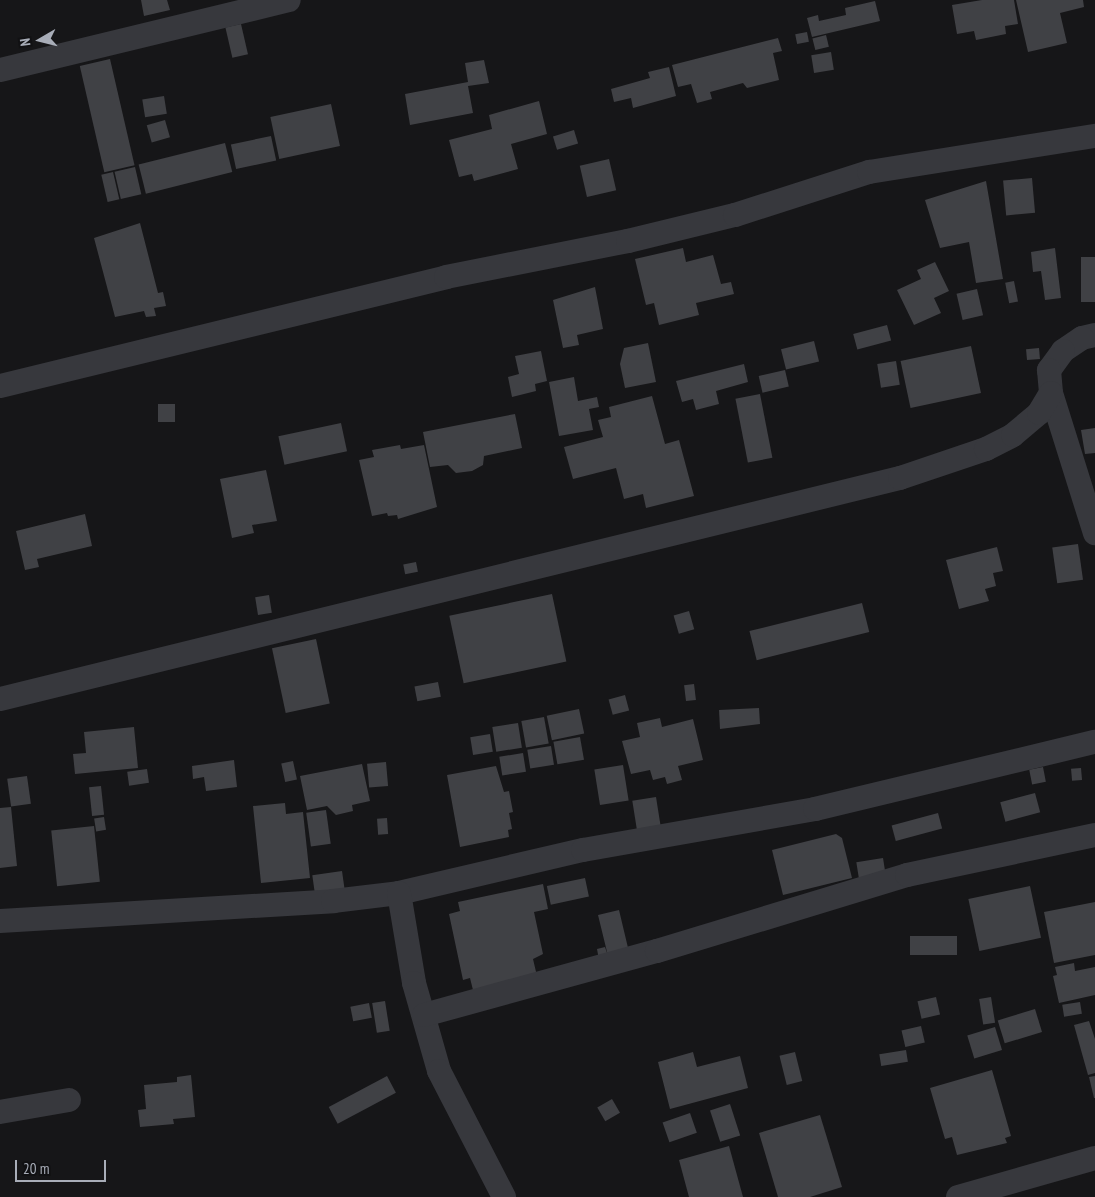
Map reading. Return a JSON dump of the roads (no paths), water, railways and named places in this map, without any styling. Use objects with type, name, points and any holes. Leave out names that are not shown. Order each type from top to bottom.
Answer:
[{"type":"street","points":[[0,70],[289,0]]},
{"type":"street","points":[[0,386],[446,277],[628,241],[735,215],[869,172],[1095,136]]},
{"type":"street","points":[[1095,335],[1082,338],[1063,351],[1049,370],[1051,393],[1095,533]]},
{"type":"street","points":[[0,699],[900,478],[986,449],[1013,435],[1039,413],[1051,393]]},
{"type":"street","points":[[0,920],[333,901],[399,893],[583,850],[815,809],[1095,742]]},
{"type":"street","points":[[424,1015],[657,951],[907,875],[1095,835]]},
{"type":"street","points":[[399,893],[414,983],[439,1070],[504,1197]]},
{"type":"street","points":[[0,1112],[69,1100]]},
{"type":"street","points":[[958,1197],[1095,1158]]}]
